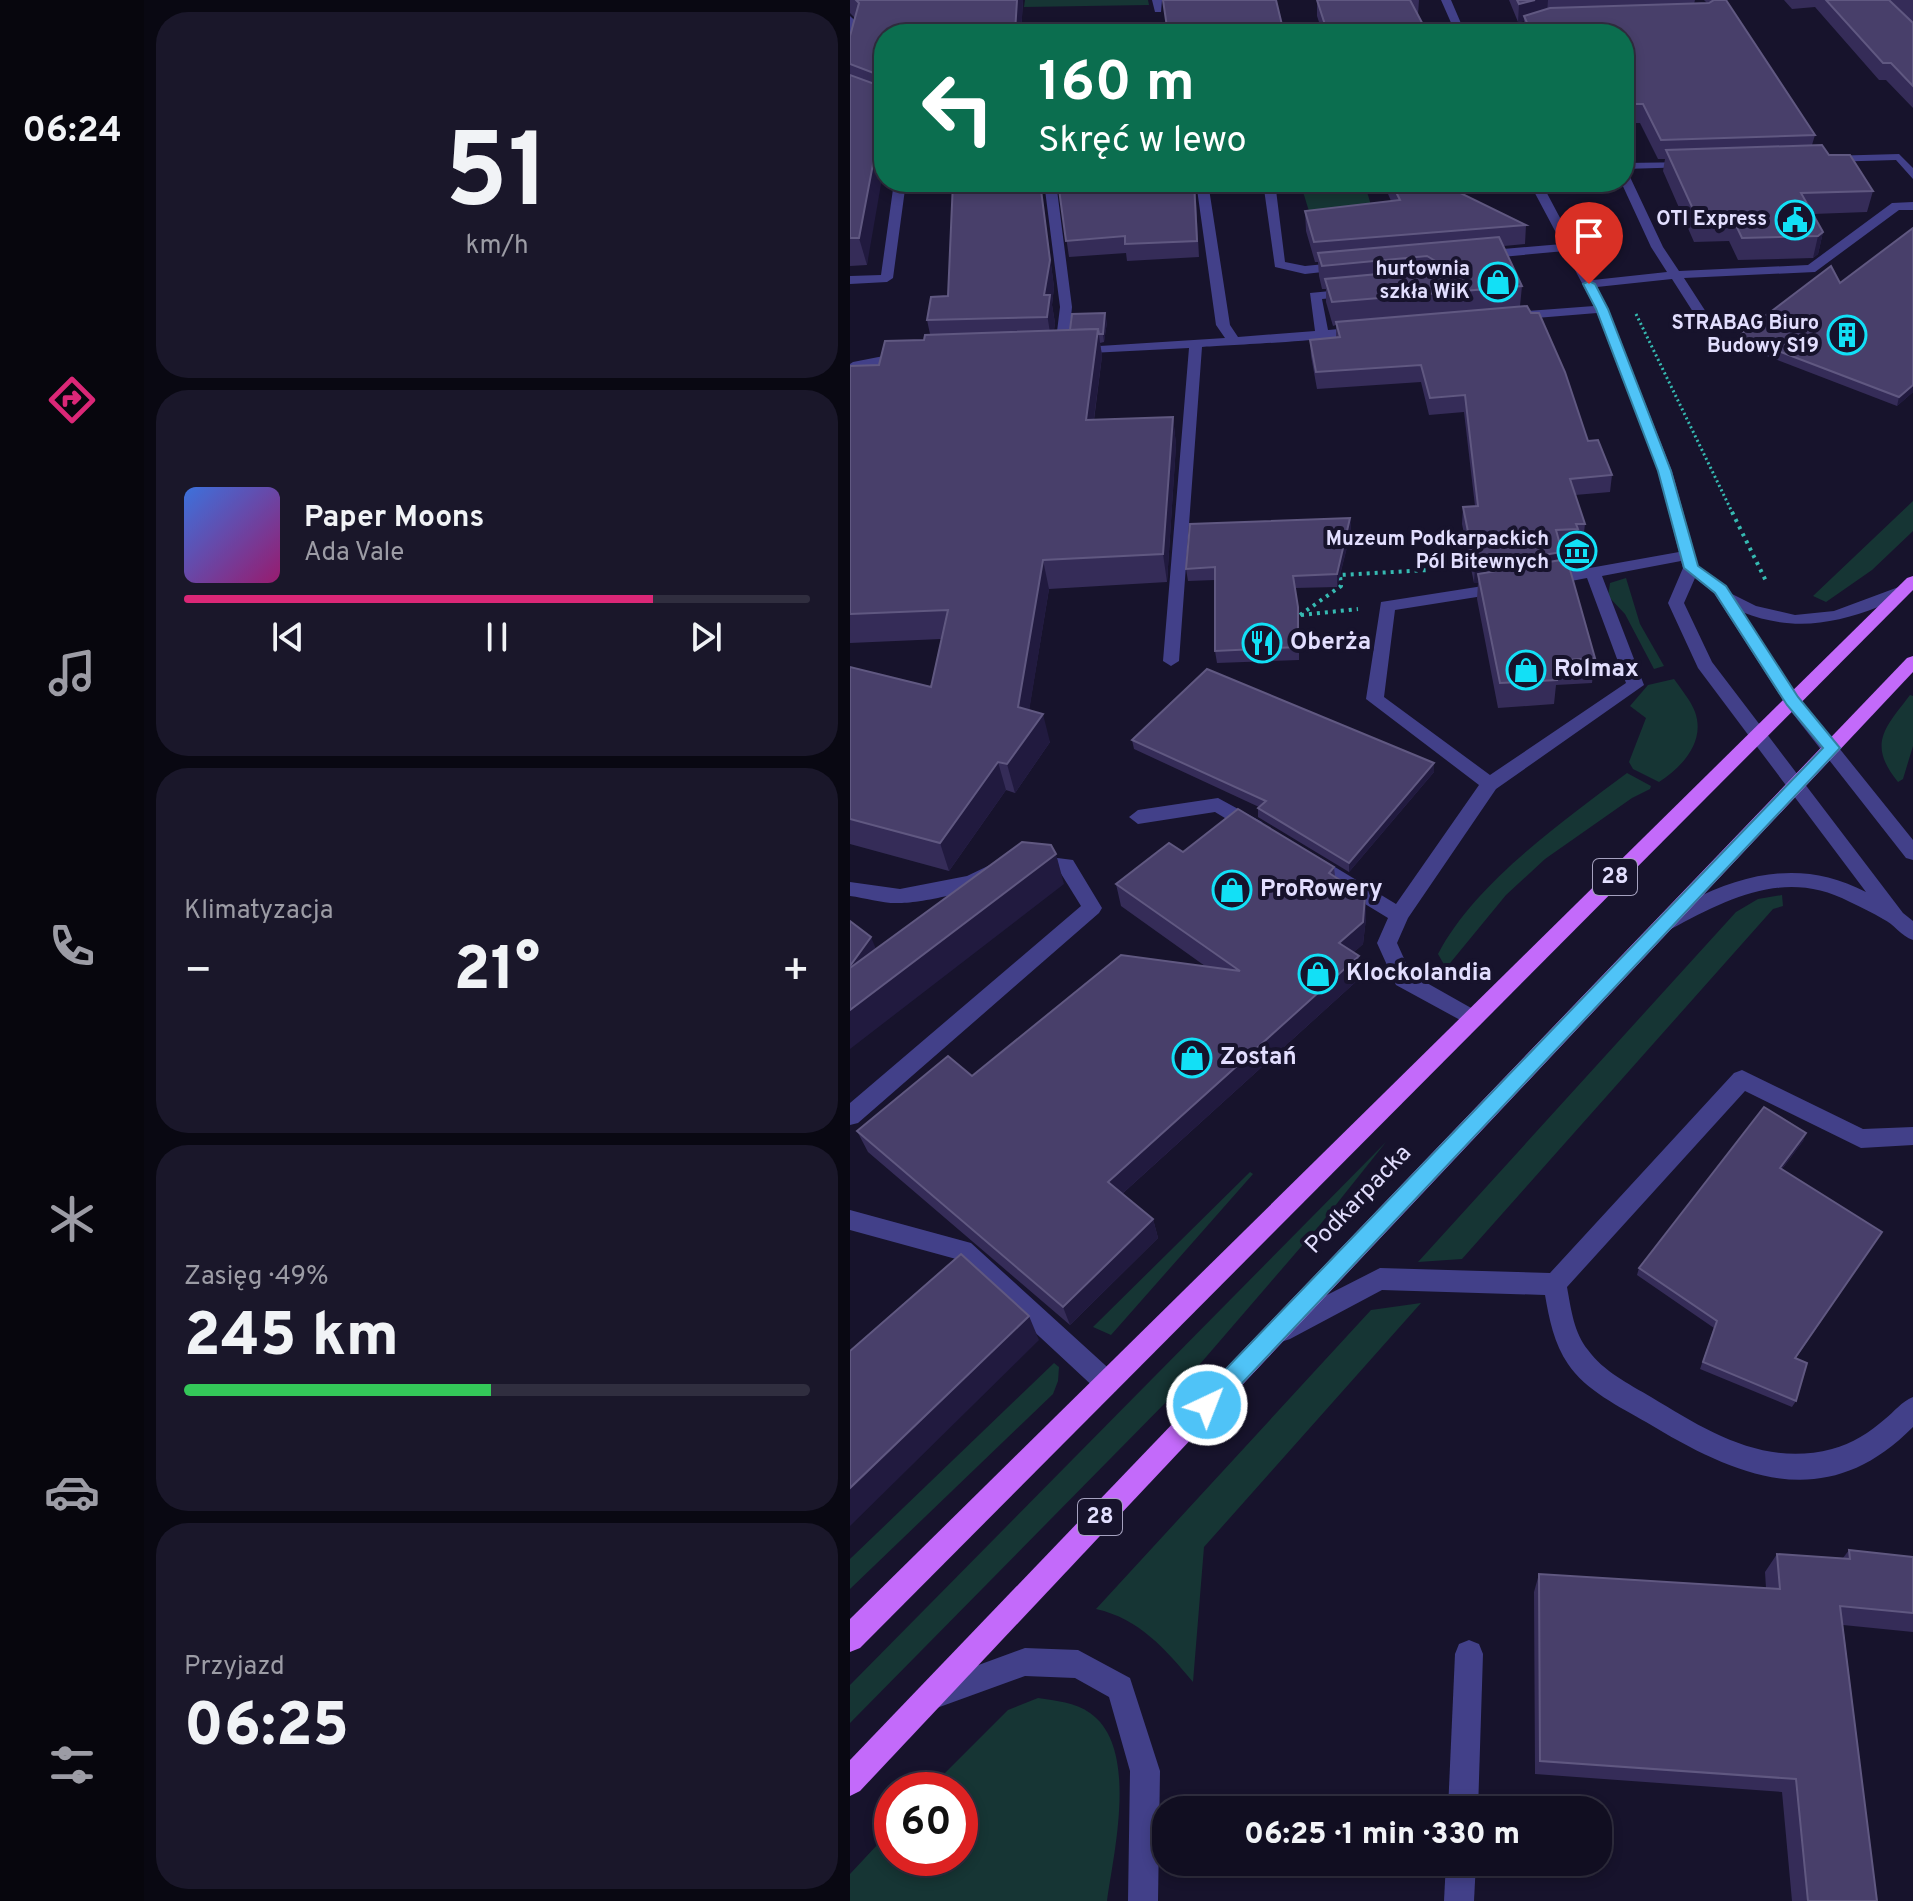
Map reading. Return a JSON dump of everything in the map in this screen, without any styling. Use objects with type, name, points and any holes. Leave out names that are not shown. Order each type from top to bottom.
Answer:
[{"type":"main road","name":"Podkarpacka","points":[[850,1638],[1908,585]]},
{"type":"main road","name":"Podkarpacka","points":[[850,1781],[1913,662]]},
{"type":"street","points":[[1446,0],[1456,24]]},
{"type":"street","points":[[850,19],[857,27],[850,58]]},
{"type":"street","points":[[1534,24],[1563,19]]},
{"type":"street","points":[[1807,160],[1899,157],[1913,176]]},
{"type":"street","points":[[1634,166],[1700,164]]},
{"type":"street","points":[[850,280],[887,278],[899,192]]},
{"type":"street","points":[[1051,192],[1066,307],[1061,352]]},
{"type":"street","points":[[1203,192],[1223,325],[1235,342]]},
{"type":"street","points":[[1270,192],[1279,264],[1305,270],[1364,264]]},
{"type":"street","points":[[1540,192],[1602,309],[1665,471],[1690,561],[1726,597],[1792,701],[1913,853]]},
{"type":"street","points":[[1631,192],[1657,247],[1700,312]]},
{"type":"street","points":[[1589,284],[1677,275],[1811,269],[1896,206],[1913,206]]},
{"type":"street","points":[[1461,257],[1568,247]]},
{"type":"street","points":[[1322,335],[1315,296],[1371,291]]},
{"type":"street","points":[[1494,318],[1602,309]]},
{"type":"street","points":[[1046,352],[1235,342],[1369,330]]},
{"type":"street","points":[[1171,661],[1196,344]]},
{"type":"street","points":[[850,369],[893,356],[924,355]]},
{"type":"street","points":[[1490,784],[1375,699],[1387,606],[1690,561]]},
{"type":"street","points":[[1690,561],[1676,603],[1700,658],[1756,735],[1798,784],[1896,918]]},
{"type":"street","points":[[1473,1019],[1403,979],[1387,943],[1399,915],[1490,784],[1635,685],[1593,573]]},
{"type":"street","points":[[1726,597],[1773,618],[1811,621],[1848,614],[1908,585]]},
{"type":"street","points":[[1138,817],[1218,805],[1270,837]]},
{"type":"street","points":[[1296,852],[1399,915]]},
{"type":"street","points":[[850,889],[900,896],[971,882],[1011,860],[1066,865],[1092,908],[850,1116]]},
{"type":"street","points":[[1664,924],[1732,888],[1752,881],[1784,877],[1835,886],[1896,918],[1913,932]]},
{"type":"street","points":[[1270,1337],[1380,1279],[1555,1284],[1742,1079],[1861,1139],[1913,1136]]},
{"type":"street","points":[[850,1220],[963,1250],[1107,1383]]},
{"type":"street","points":[[1555,1284],[1563,1325],[1583,1364],[1653,1413],[1733,1457],[1766,1465],[1830,1464],[1861,1453],[1900,1424],[1913,1409]]},
{"type":"street","points":[[1464,1796],[1469,1654]]},
{"type":"street","points":[[930,1697],[1025,1662],[1078,1664],[1120,1688],[1145,1771],[1143,1901]]},
{"type":"street","points":[[1459,1901],[1460,1876]]},
{"type":"path","points":[[1618,281],[1767,583]]},
{"type":"path","points":[[1300,615],[1387,606]]},
{"type":"green space","points":[[1025,0],[1148,0],[1149,5],[1024,7]]},
{"type":"green space","points":[[1303,192],[1367,192],[1374,215],[1312,221]]},
{"type":"green space","points":[[1913,501],[1913,531],[1872,570],[1826,602],[1813,596]]},
{"type":"green space","points":[[1626,578],[1640,624],[1664,666],[1654,669],[1625,614],[1608,596],[1610,583]]},
{"type":"green space","points":[[1674,679],[1695,712],[1697,734],[1683,762],[1659,782],[1633,769],[1629,762],[1646,718],[1630,706],[1648,685]]},
{"type":"green space","points":[[1910,695],[1913,696],[1913,746],[1903,779],[1898,782],[1883,757],[1883,737],[1893,717]]},
{"type":"green space","points":[[1627,773],[1651,786],[1650,789],[1632,798],[1545,859],[1506,895],[1446,968],[1438,954],[1454,928],[1497,878]]},
{"type":"green space","points":[[1782,895],[1783,906],[1773,909],[1462,1259],[1418,1262],[1736,912],[1758,899]]},
{"type":"green space","points":[[1386,1142],[1319,1226],[1175,1393],[850,1723],[850,1685]]},
{"type":"green space","points":[[1250,1172],[1253,1174],[1111,1335],[1093,1327]]},
{"type":"green space","points":[[1421,1303],[1204,1547],[1193,1682],[1162,1647],[1139,1628],[1096,1609],[1371,1310]]},
{"type":"green space","points":[[1054,1363],[1059,1367],[1053,1394],[850,1589],[850,1559]]},
{"type":"green space","points":[[1038,1698],[1072,1704],[1090,1713],[1105,1729],[1119,1774],[1120,1801],[1107,1901],[850,1901],[850,1874],[874,1848],[874,1876],[978,1876],[978,1772],[946,1772],[1008,1710]]},
{"type":"building","points":[[856,0],[1017,0],[1016,24],[874,24],[874,73],[850,64],[850,36],[859,3]]},
{"type":"building","points":[[1163,0],[1276,0],[1282,24],[1167,24]]},
{"type":"building","points":[[1317,0],[1410,0],[1423,24],[1325,24]]},
{"type":"building","points":[[1726,0],[1815,135],[1661,140],[1643,104],[1634,104],[1634,24],[1528,24],[1524,16],[1550,8]]},
{"type":"building","points":[[1826,0],[1889,0],[1913,23],[1913,86],[1891,63],[1883,63]]},
{"type":"building","points":[[850,75],[874,84],[874,159],[859,238],[850,238]]},
{"type":"building","points":[[1822,145],[1829,155],[1850,155],[1873,191],[1801,193],[1823,232],[1818,236],[1742,238],[1733,219],[1698,220],[1666,150]]},
{"type":"building","points":[[953,192],[1041,192],[1050,260],[1044,295],[1050,295],[1047,317],[927,320],[931,297],[948,296]]},
{"type":"building","points":[[1059,192],[1195,192],[1197,241],[1125,244],[1125,236],[1066,241]]},
{"type":"building","points":[[1396,192],[1458,192],[1526,225],[1314,242],[1305,211],[1400,200]]},
{"type":"building","name":"STRABAG Biuro Budowy S19","points":[[1913,228],[1913,385],[1899,397],[1739,336],[1831,266],[1840,283]]},
{"type":"building","points":[[1499,237],[1522,286],[1332,302],[1325,279],[1432,269],[1437,262],[1427,256],[1322,266],[1318,253]]},
{"type":"building","points":[[1527,306],[1531,313],[1539,313],[1565,372],[1588,441],[1598,440],[1612,475],[1570,479],[1585,524],[1576,524],[1578,529],[1556,530],[1562,552],[1475,566],[1463,507],[1478,506],[1465,395],[1430,398],[1421,365],[1316,372],[1310,340],[1340,337],[1336,322]]},
{"type":"building","points":[[1105,313],[1103,334],[1099,334],[1098,329],[1070,330],[1072,314]]},
{"type":"building","points":[[1098,329],[1086,420],[1173,417],[1163,554],[1043,560],[1018,707],[1043,714],[1007,764],[998,762],[940,843],[850,819],[850,667],[931,687],[948,610],[850,614],[850,366],[879,365],[885,341],[924,340],[925,335]]},
{"type":"building","points":[[1350,518],[1337,574],[1293,576],[1298,607],[1298,647],[1215,651],[1215,567],[1186,569],[1190,524]]},
{"type":"building","points":[[1567,559],[1595,658],[1553,661],[1557,680],[1500,683],[1478,574]]},
{"type":"building","points":[[1207,669],[1434,763],[1349,863],[1258,808],[1266,801],[1132,740]]},
{"type":"building","points":[[1238,809],[1334,867],[1329,873],[1365,896],[1363,922],[1339,943],[1359,956],[1108,1182],[1153,1219],[1063,1307],[857,1131],[948,1056],[972,1076],[1121,955],[1240,971],[1116,884],[1169,843],[1183,852]]},
{"type":"building","points":[[1022,842],[1051,845],[1056,854],[850,1010],[850,968]]},
{"type":"building","points":[[850,921],[871,937],[850,966]]},
{"type":"building","points":[[1764,1107],[1806,1133],[1780,1168],[1882,1232],[1795,1358],[1807,1363],[1796,1401],[1703,1362],[1717,1321],[1639,1268]]},
{"type":"building","points":[[961,1254],[1029,1316],[850,1488],[850,1351]]},
{"type":"building","points":[[1849,1550],[1913,1557],[1913,1613],[1840,1606],[1877,1901],[1808,1901],[1796,1779],[1540,1761],[1539,1574],[1780,1589],[1777,1554],[1850,1559]]},
{"type":"place","name":"OTI Express","points":[[1795,220]]},
{"type":"place","name":"hurtownia szkła WiK","points":[[1498,282]]},
{"type":"place","name":"STRABAG Biuro Budowy S19","points":[[1847,335]]},
{"type":"place","name":"Muzeum Podkarpackich Pól Bitewnych","points":[[1577,551]]},
{"type":"place","name":"Oberża","points":[[1262,643]]},
{"type":"place","name":"Rolmax","points":[[1526,670]]},
{"type":"place","name":"ProRowery","points":[[1232,890]]},
{"type":"place","name":"Klockolandia","points":[[1318,974]]},
{"type":"place","name":"Zostań","points":[[1192,1058]]},
{"type":"route","points":[[1207,1405],[1832,748],[1792,701],[1726,597],[1691,568],[1665,471],[1602,309],[1589,284]]}]
